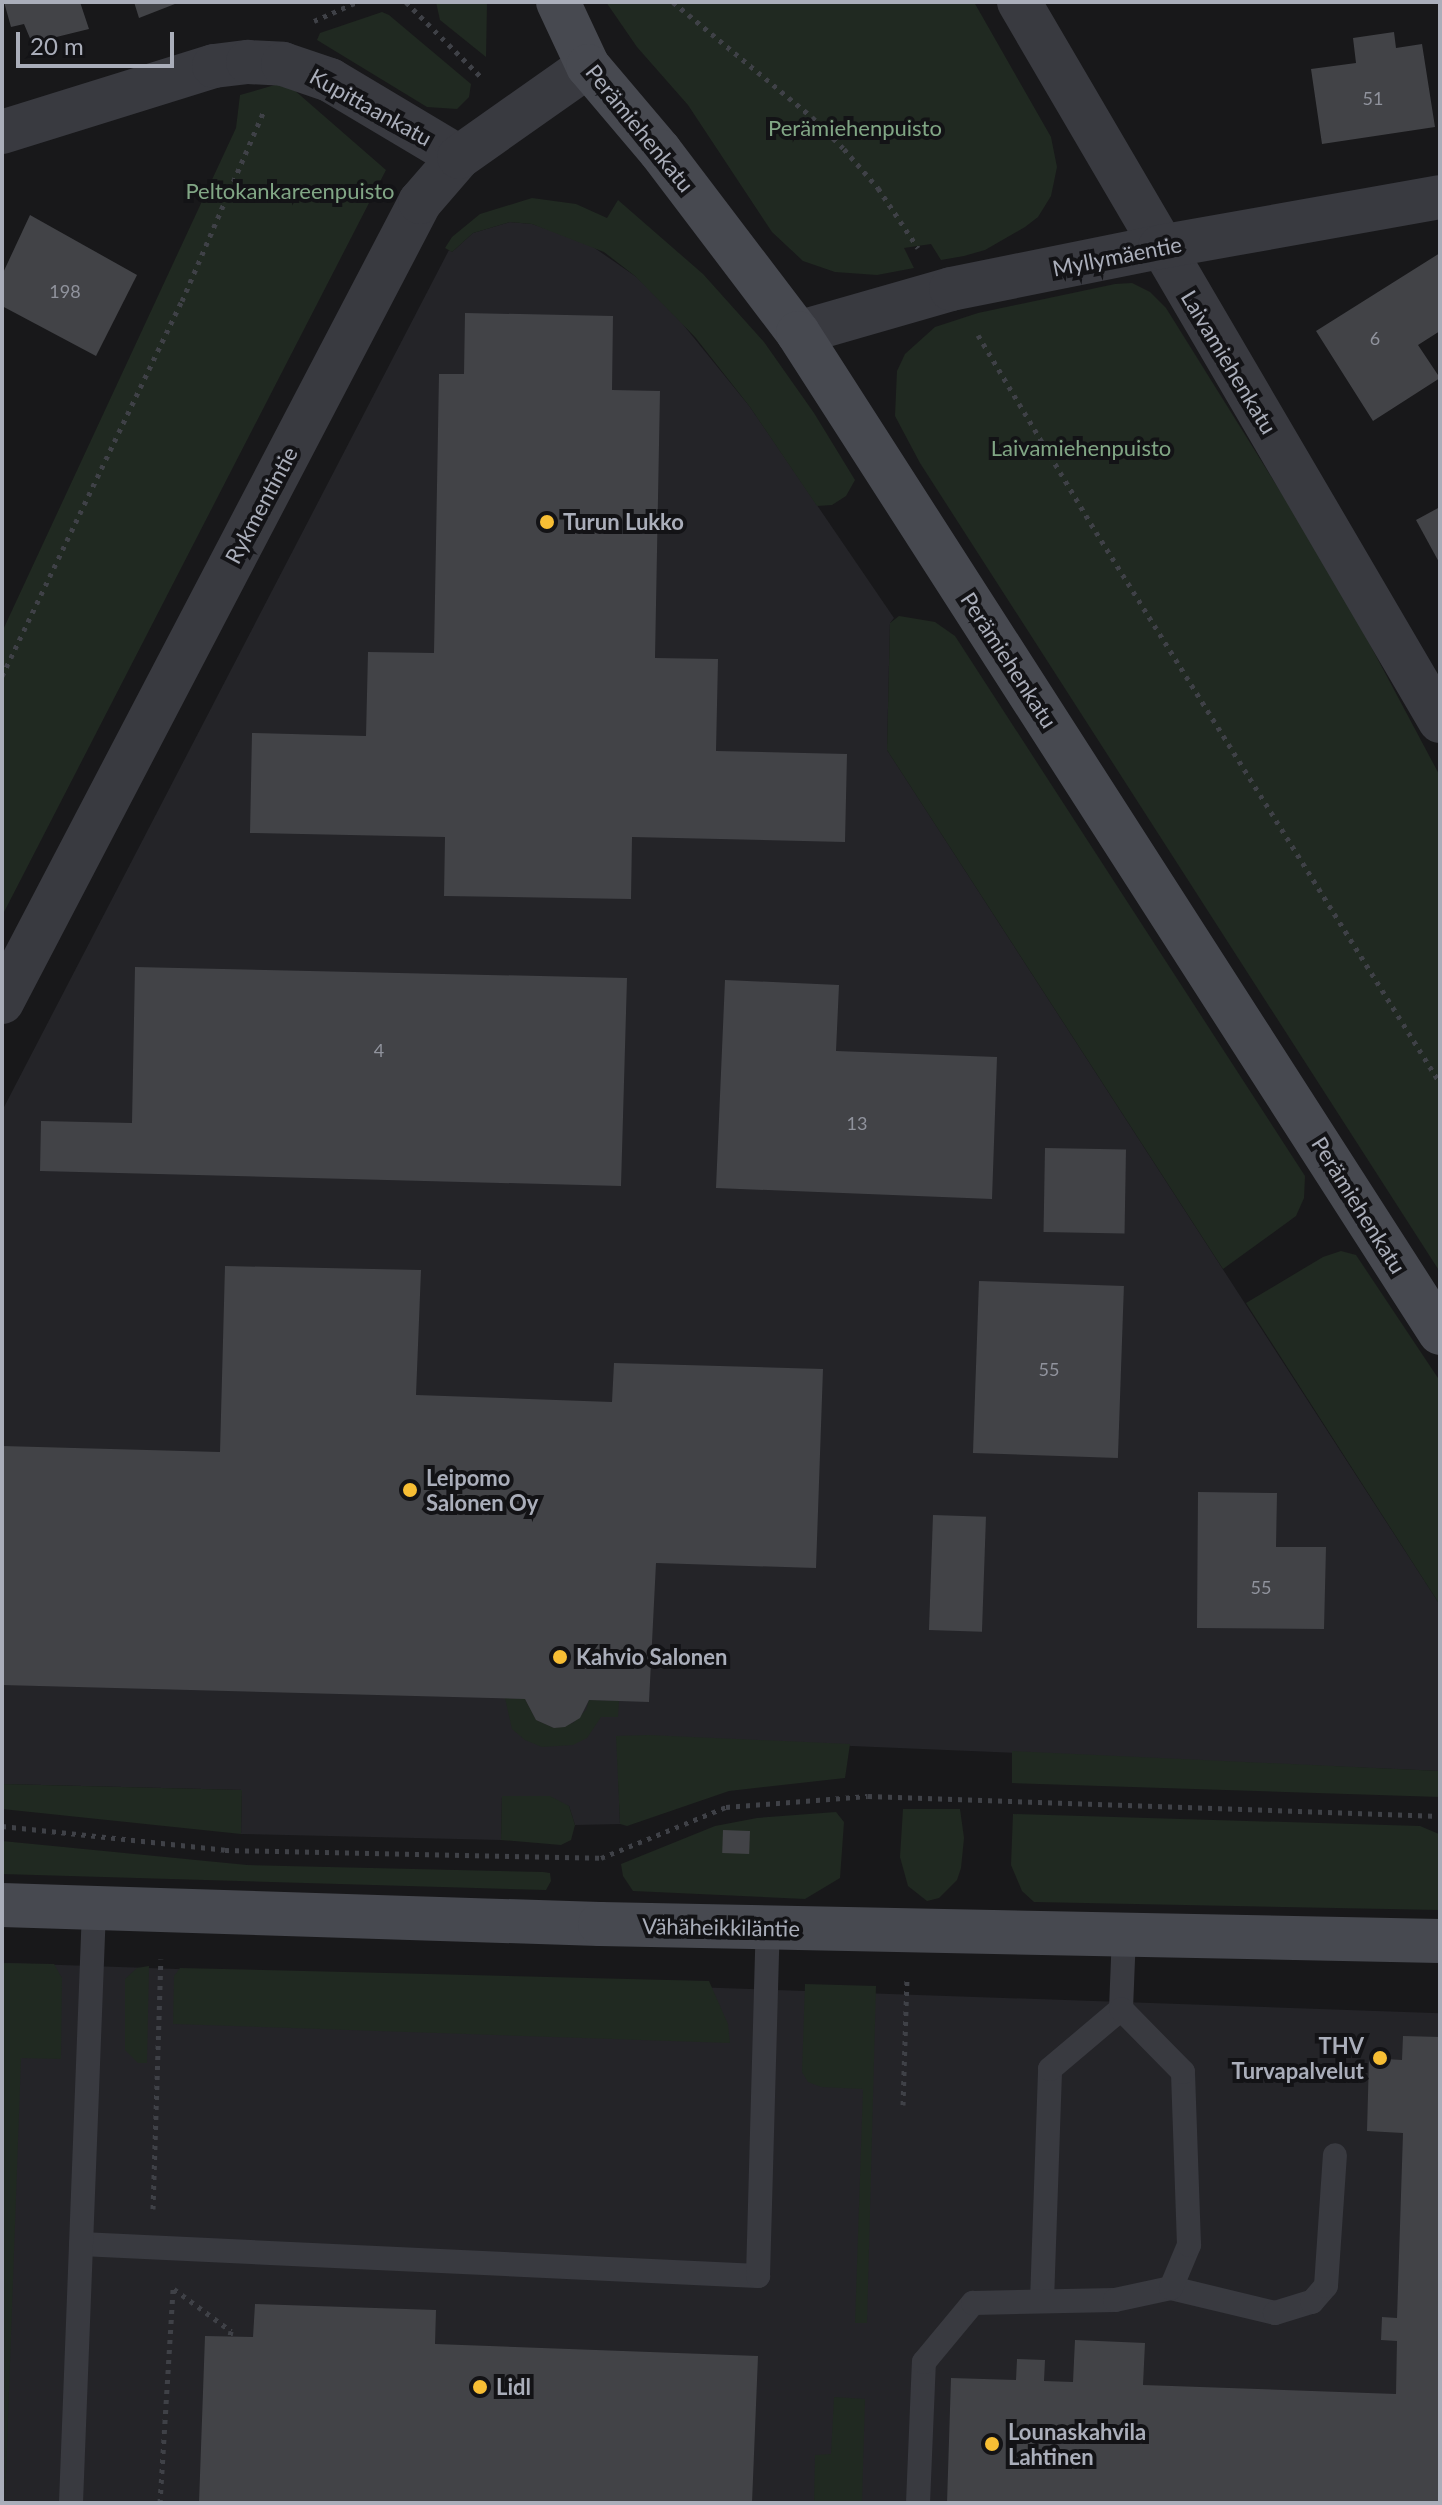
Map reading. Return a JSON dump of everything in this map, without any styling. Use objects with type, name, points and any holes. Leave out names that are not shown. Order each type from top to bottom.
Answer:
[{"type":"street","name":"Perämiehenkatu","points":[[558,2],[588,66],[660,151],[798,333],[1440,1333]]},
{"type":"street","name":"Laivamiehenkatu","points":[[1019,2],[1440,721]]},
{"type":"street","name":"Kupittaankatu","points":[[2,132],[214,66],[248,62],[283,64],[330,80],[459,157]]},
{"type":"street","name":"Rykmentintie","points":[[2,1002],[420,202],[459,157],[588,66]]},
{"type":"street","name":"Myllymäentie","points":[[798,333],[951,289],[1160,247],[1440,197]]},
{"type":"street","name":"Vähäheikkiläntie","points":[[2,1905],[768,1928],[1440,1941]]},
{"type":"lane","points":[[71,2503],[94,1910]]},
{"type":"lane","points":[[81,2244],[758,2276],[768,1928]]},
{"type":"lane","points":[[1124,1935],[1121,2009],[1183,2072],[1189,2245],[1171,2288]]},
{"type":"lane","points":[[1042,2301],[1050,2069],[1121,2009]]},
{"type":"lane","points":[[918,2503],[924,2362],[973,2303],[1115,2300],[1171,2288],[1275,2313],[1312,2302],[1326,2286],[1335,2155]]},
{"type":"path","points":[[406,2],[481,74]]},
{"type":"path","points":[[673,2],[812,117],[844,149],[878,188],[929,264],[951,289],[1096,532],[1440,1083]]},
{"type":"path","points":[[2,676],[182,301],[283,64]]},
{"type":"path","points":[[2,1826],[225,1850],[601,1858],[726,1807],[868,1796],[1440,1816]]},
{"type":"path","points":[[903,2105],[907,1974]]},
{"type":"path","points":[[173,2288],[231,2331],[230,2336]]},
{"type":"shaded area","points":[[510,222],[532,224],[586,242],[635,276],[668,306],[750,407],[894,618],[890,623],[887,750],[1440,1605],[1440,1771],[617,1736],[620,1824],[575,1825],[569,1806],[502,1797],[501,1840],[241,1834],[242,1790],[2,1784],[2,1111],[449,250],[452,252],[473,233]]},
{"type":"shaded area","points":[[4,1963],[1440,2013],[1423,2503],[2,2503]]},
{"type":"green space","points":[[436,2],[487,2],[486,57],[440,20]]},
{"type":"green space","name":"Perämiehenpuisto","points":[[606,2],[974,2],[1051,137],[1057,167],[1051,196],[1038,217],[1025,227],[985,250],[964,256],[941,260],[931,244],[904,248],[914,268],[877,275],[835,272],[803,261],[772,232],[688,105],[637,47]]},
{"type":"green space","points":[[382,12],[471,84],[469,97],[457,109],[427,107],[317,40],[320,33]]},
{"type":"green space","name":"Peltokankareenpuisto","points":[[285,82],[386,170],[2,916],[2,632],[236,128],[240,95]]},
{"type":"green space","points":[[532,198],[576,204],[607,218],[618,200],[703,274],[764,342],[814,413],[855,480],[846,496],[832,505],[817,506],[750,407],[695,337],[635,276],[604,252],[532,224],[510,222],[473,233],[452,252],[445,248],[452,237],[480,214]]},
{"type":"green space","name":"Laivamiehenpuisto","points":[[1132,283],[1150,292],[1166,308],[1335,579],[1440,776],[1440,1272],[920,463],[895,416],[897,371],[905,354],[935,327],[978,313]]},
{"type":"green space","points":[[899,616],[935,622],[955,636],[1305,1176],[1304,1198],[1296,1216],[1223,1269],[887,750],[890,623]]},
{"type":"green space","points":[[1341,1251],[1356,1255],[1440,1381],[1440,1605],[1246,1303],[1323,1257]]},
{"type":"green space","points":[[505,1698],[525,1699],[536,1720],[554,1728],[573,1723],[586,1710],[589,1700],[619,1701],[618,1717],[601,1717],[587,1738],[573,1745],[542,1747],[525,1740],[512,1729]]},
{"type":"green space","points":[[616,1736],[850,1744],[845,1778],[729,1791],[627,1826],[620,1824]]},
{"type":"green space","points":[[1012,1751],[1440,1771],[1440,1797],[1012,1783]]},
{"type":"green space","points":[[2,1784],[242,1790],[241,1834],[2,1809]]},
{"type":"green space","points":[[502,1796],[550,1796],[569,1806],[575,1825],[571,1840],[561,1845],[501,1840]]},
{"type":"green space","points":[[903,1809],[960,1809],[964,1838],[961,1868],[957,1880],[939,1898],[927,1901],[908,1886],[900,1857]]},
{"type":"green space","points":[[836,1812],[844,1822],[840,1878],[805,1899],[633,1891],[623,1876],[621,1864],[715,1826],[757,1818]]},
{"type":"green space","points":[[1013,1814],[1420,1826],[1439,1834],[1440,1910],[1034,1902],[1022,1891],[1011,1865]]},
{"type":"green space","points":[[2,1841],[247,1865],[543,1872],[550,1873],[551,1881],[546,1890],[2,1874]]},
{"type":"green space","points":[[2,1963],[54,1964],[62,1978],[61,2059],[21,2058],[5,2503]]},
{"type":"green space","points":[[149,1966],[147,2063],[138,2063],[125,2050],[125,1979],[137,1968]]},
{"type":"green space","points":[[180,1968],[709,1981],[728,2024],[730,2043],[173,2024],[174,1976]]},
{"type":"green space","points":[[805,1984],[876,1986],[867,2323],[855,2323],[863,2089],[821,2087],[808,2082],[802,2072]]},
{"type":"green space","points":[[834,2397],[865,2399],[862,2503],[814,2503],[815,2455],[831,2454]]},
{"type":"building","points":[[4,2],[80,2],[89,29],[32,43],[24,24],[11,27]]},
{"type":"building","points":[[134,2],[180,2],[139,18]]},
{"type":"building","points":[[1394,32],[1396,48],[1422,44],[1435,127],[1322,144],[1311,69],[1356,63],[1353,38]]},
{"type":"building","points":[[30,215],[137,275],[96,356],[2,306],[2,275]]},
{"type":"building","points":[[1440,253],[1440,331],[1418,345],[1440,378],[1373,421],[1316,331]]},
{"type":"building","name":"Turun Lukko","points":[[465,313],[613,316],[612,390],[660,391],[655,658],[718,659],[716,751],[847,754],[845,842],[632,837],[631,899],[444,896],[445,837],[250,833],[252,733],[366,736],[368,652],[434,653],[439,374],[464,374]]},
{"type":"building","points":[[1440,507],[1440,564],[1416,520]]},
{"type":"building","points":[[135,967],[627,978],[621,1186],[40,1171],[41,1121],[132,1123]]},
{"type":"building","points":[[725,980],[839,985],[836,1051],[997,1057],[992,1199],[716,1188]]},
{"type":"building","points":[[1045,1148],[1126,1149],[1125,1233],[1044,1232]]},
{"type":"building","name":"Leipomo Salonen Oy","points":[[225,1266],[421,1270],[416,1395],[612,1402],[614,1363],[823,1369],[816,1568],[656,1563],[649,1702],[589,1700],[580,1718],[565,1727],[554,1728],[536,1720],[525,1699],[2,1685],[2,1446],[220,1452]]},
{"type":"building","points":[[979,1281],[1124,1286],[1118,1458],[973,1453]]},
{"type":"building","points":[[1198,1492],[1277,1493],[1276,1547],[1326,1547],[1324,1629],[1197,1628]]},
{"type":"building","points":[[933,1515],[986,1517],[982,1632],[929,1630]]},
{"type":"building","points":[[723,1830],[750,1831],[749,1854],[722,1853]]},
{"type":"building","points":[[1403,2036],[1440,2037],[1440,2503],[947,2503],[951,2378],[1016,2380],[1017,2359],[1045,2360],[1044,2381],[1073,2382],[1075,2340],[1145,2343],[1143,2385],[1396,2394],[1397,2341],[1381,2340],[1382,2317],[1397,2318],[1403,2133],[1367,2131],[1369,2058],[1402,2060]]},
{"type":"building","name":"Lidl","points":[[255,2304],[436,2310],[435,2344],[758,2356],[752,2503],[199,2503],[205,2336],[253,2337]]},
{"type":"place","name":"Turun Lukko","points":[[547,522]]},
{"type":"place","name":"Leipomo Salonen Oy","points":[[410,1490]]},
{"type":"place","name":"Kahvio Salonen","points":[[560,1657]]},
{"type":"place","name":"THV Turvapalvelut","points":[[1380,2058]]},
{"type":"place","name":"Lidl","points":[[480,2387]]},
{"type":"place","name":"Lounaskahvila Lahtinen","points":[[992,2444]]}]
